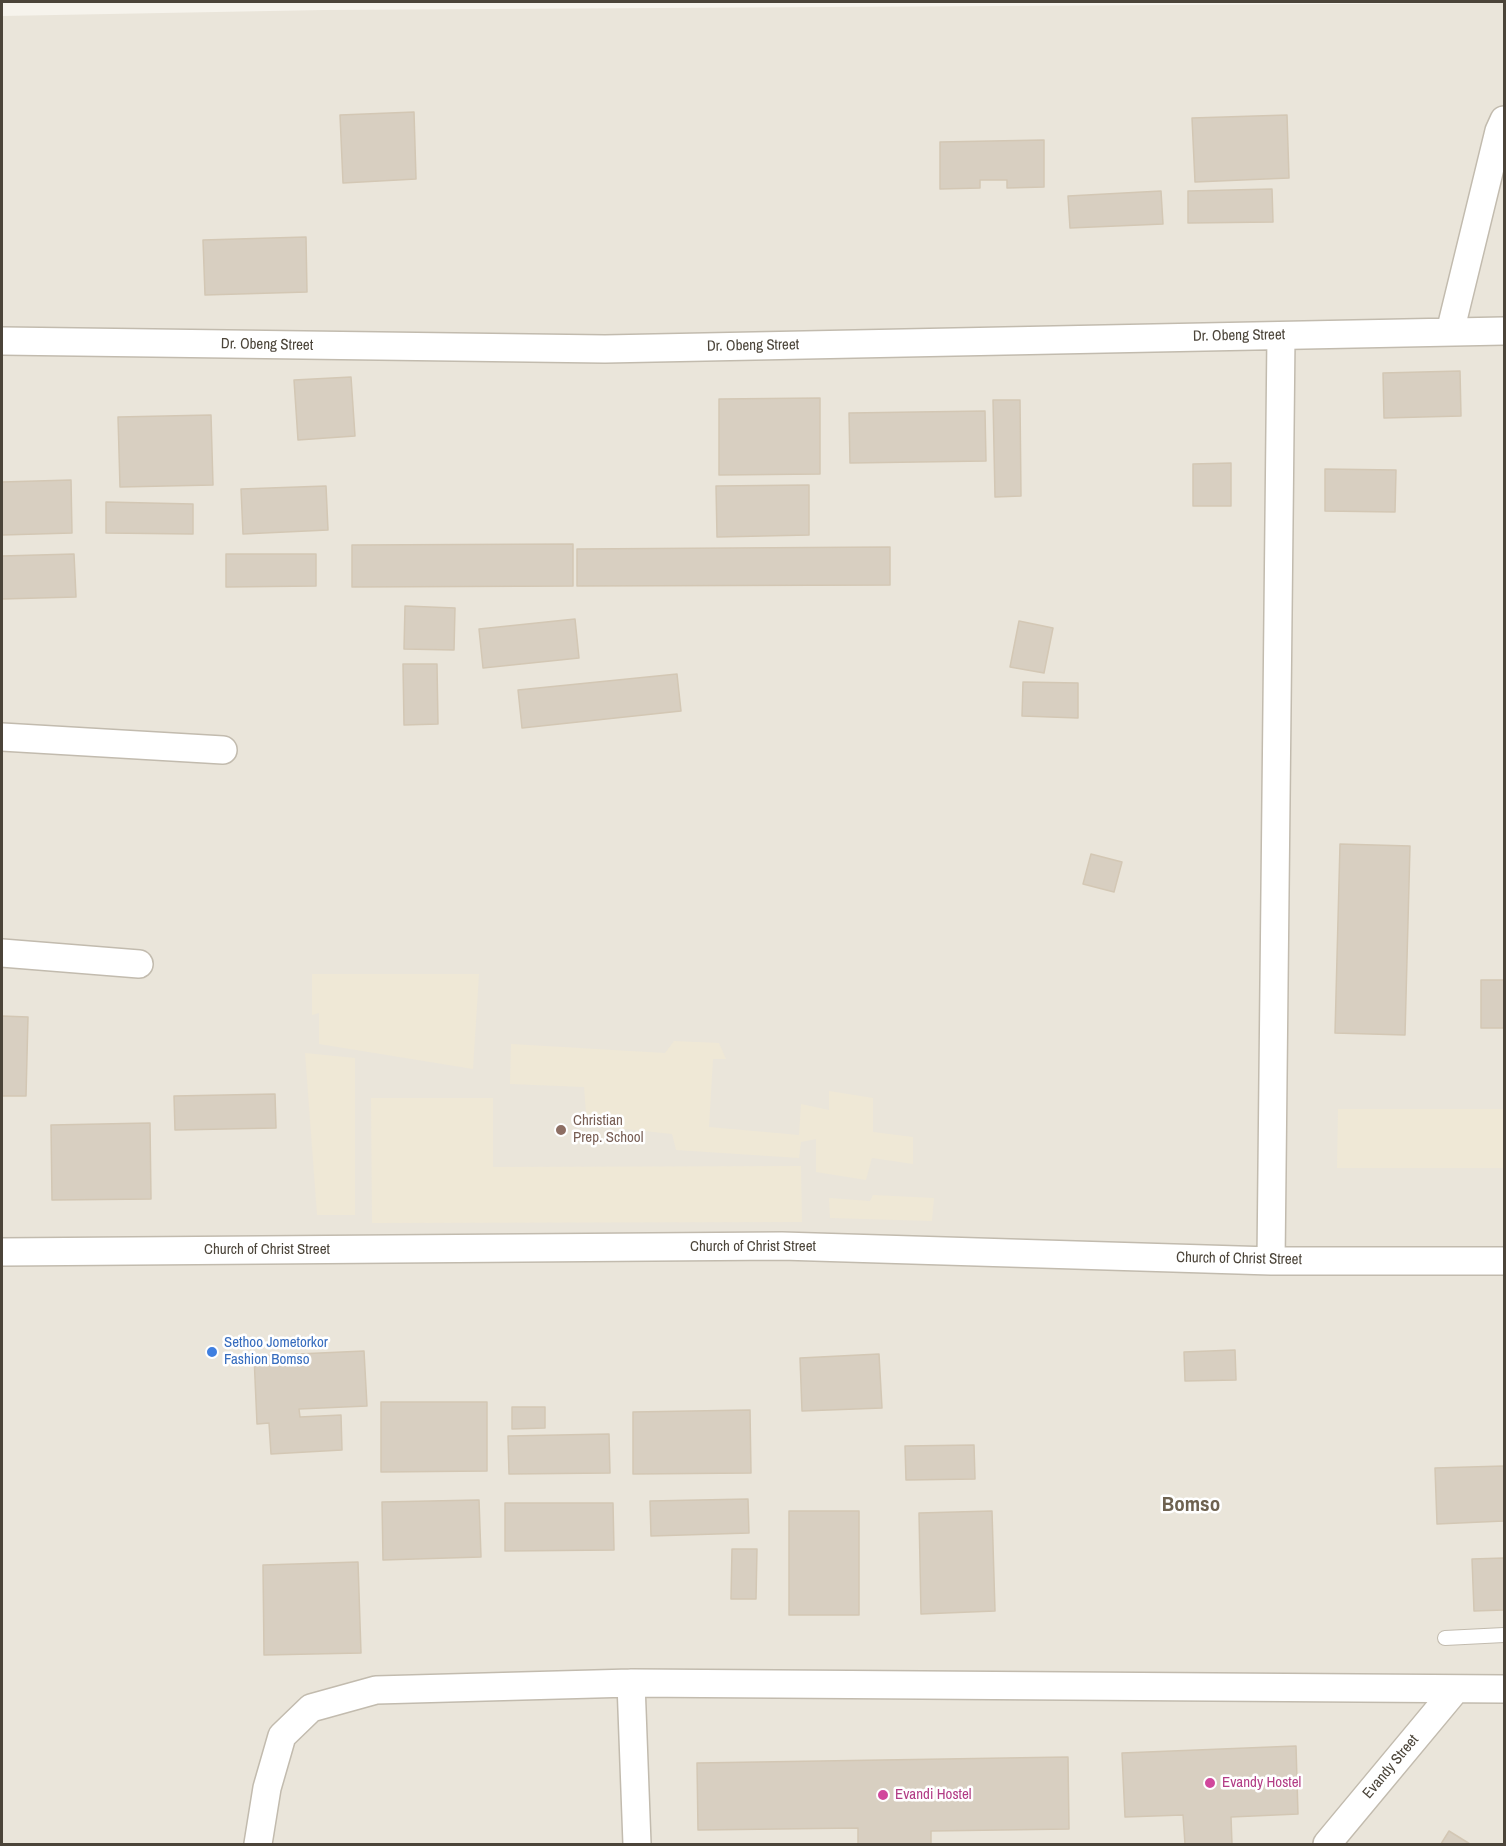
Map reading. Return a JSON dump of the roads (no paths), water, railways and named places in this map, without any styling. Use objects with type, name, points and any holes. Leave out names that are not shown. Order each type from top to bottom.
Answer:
[{"type":"street","points":[[1450,332],[1499,131],[1504,120]]},
{"type":"street","name":"Dr. Obeng Street","points":[[2,341],[604,349],[1504,331]]},
{"type":"street","points":[[1271,1261],[1281,336]]},
{"type":"street","points":[[2,737],[223,750]]},
{"type":"street","points":[[2,953],[139,964]]},
{"type":"street","name":"Church of Christ Street","points":[[2,1252],[782,1246],[1271,1261],[1504,1261]]},
{"type":"street","points":[[631,1683],[638,1845]]},
{"type":"street","points":[[258,1845],[267,1788],[282,1736],[311,1708],[376,1690],[631,1683],[1504,1689]]},
{"type":"street","name":"Evandy Street","points":[[1327,1845],[1455,1690]]},
{"type":"lane","points":[[1444,1638],[1504,1635]]},
{"type":"place","name":"Christian Prep. School","points":[[561,1130]]},
{"type":"place","name":"Sethoo Jometorkor Fashion Bomso","points":[[212,1352]]},
{"type":"place","name":"Evandy Hostel","points":[[1210,1783]]},
{"type":"place","name":"Evandi Hostel","points":[[883,1795]]},
{"type":"district","name":"Bomso","points":[[1191,1505]]}]
